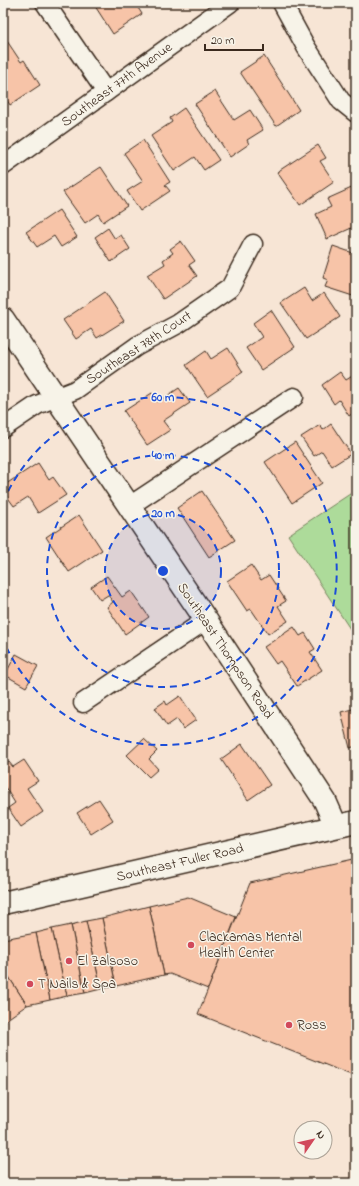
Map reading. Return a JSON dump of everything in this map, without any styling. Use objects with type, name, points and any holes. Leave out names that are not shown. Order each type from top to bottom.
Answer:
[{"type":"street","points":[[45,3],[106,92]]},
{"type":"street","name":"Southeast 77th Avenue","points":[[3,166],[230,3]]},
{"type":"street","points":[[282,3],[306,47],[342,101],[356,112]]},
{"type":"street","name":"Southeast 78th Court","points":[[3,428],[37,405],[75,390],[137,346],[178,324],[230,288],[253,244]]},
{"type":"street","name":"Southeast Thompson Road","points":[[3,319],[128,507],[206,620],[324,801],[346,824]]},
{"type":"street","points":[[128,507],[294,397]]},
{"type":"street","points":[[83,703],[206,620]]},
{"type":"street","name":"Southeast Fuller Road","points":[[3,904],[346,824]]},
{"type":"green space","points":[[356,490],[356,638],[288,535]]},
{"type":"building","points":[[93,3],[135,3],[142,14],[113,34]]},
{"type":"building","points":[[7,41],[21,62],[24,60],[40,85],[10,105],[3,94],[3,43]]},
{"type":"building","points":[[264,56],[299,110],[276,126],[240,72]]},
{"type":"building","points":[[215,91],[234,120],[250,110],[263,130],[247,140],[249,144],[230,157],[195,104]]},
{"type":"building","points":[[184,108],[219,160],[204,170],[195,157],[174,171],[151,136],[172,122],[170,118]]},
{"type":"building","points":[[143,140],[170,182],[165,185],[170,191],[140,211],[127,191],[143,181],[124,153]]},
{"type":"building","points":[[318,145],[326,158],[320,161],[334,182],[300,205],[277,172]]},
{"type":"building","points":[[101,167],[127,206],[103,222],[98,214],[85,223],[63,192]]},
{"type":"building","points":[[356,186],[356,226],[327,239],[316,214],[331,207],[327,199]]},
{"type":"building","points":[[59,210],[77,237],[61,247],[54,236],[37,247],[26,232]]},
{"type":"building","points":[[108,228],[115,239],[121,235],[130,249],[111,262],[95,237]]},
{"type":"building","points":[[181,241],[195,261],[189,265],[197,276],[163,299],[147,275],[165,264],[163,260],[173,253],[170,249]]},
{"type":"building","points":[[333,246],[356,254],[356,297],[325,287],[328,280],[323,278]]},
{"type":"building","points":[[304,288],[312,301],[324,293],[340,317],[306,339],[281,303]]},
{"type":"building","points":[[105,292],[124,321],[97,338],[91,329],[76,339],[63,320]]},
{"type":"building","points":[[271,310],[295,347],[261,370],[246,348],[262,337],[253,323]]},
{"type":"building","points":[[228,348],[243,372],[207,396],[186,365],[206,351],[211,359]]},
{"type":"building","points":[[340,372],[346,380],[354,375],[356,379],[356,411],[349,416],[339,400],[334,404],[322,385]]},
{"type":"building","points":[[179,388],[190,403],[163,421],[170,430],[147,445],[124,411],[152,393],[158,402]]},
{"type":"building","points":[[331,424],[351,454],[332,466],[322,451],[314,456],[301,437],[320,425],[323,430]]},
{"type":"building","points":[[295,442],[322,483],[292,503],[265,462]]},
{"type":"building","points":[[38,463],[49,480],[53,477],[66,495],[38,513],[28,497],[14,506],[3,491],[3,486]]},
{"type":"building","points":[[202,491],[235,540],[209,557],[177,508]]},
{"type":"building","points":[[79,515],[102,550],[69,572],[46,537]]},
{"type":"building","points":[[251,565],[261,580],[269,575],[286,601],[278,606],[288,621],[268,634],[251,609],[247,611],[227,581]]},
{"type":"building","points":[[107,576],[122,597],[131,591],[149,617],[125,634],[107,607],[113,602],[108,595],[100,600],[91,587]]},
{"type":"building","points":[[294,627],[300,636],[305,633],[315,649],[310,652],[322,670],[297,686],[280,661],[276,664],[264,647]]},
{"type":"building","points":[[16,654],[38,666],[26,687],[5,675]]},
{"type":"building","points":[[180,696],[196,720],[183,729],[177,719],[167,726],[155,708],[165,701],[167,705]]},
{"type":"building","points":[[356,708],[356,746],[350,748],[341,712]]},
{"type":"building","points":[[144,739],[157,751],[149,759],[158,769],[149,777],[127,755]]},
{"type":"building","points":[[242,744],[270,785],[248,800],[221,759]]},
{"type":"building","points":[[24,760],[38,781],[27,788],[43,812],[21,827],[8,808],[15,803],[3,784],[3,766],[9,762],[13,767]]},
{"type":"building","points":[[99,799],[113,820],[91,834],[77,813]]},
{"type":"building","points":[[356,859],[356,1077],[198,1014],[250,883]]},
{"type":"building","name":"Clackamas Mental Health Center","points":[[188,897],[236,917],[208,989],[170,974],[164,975],[149,906]]},
{"type":"building","points":[[149,906],[164,975],[116,986],[102,918]]},
{"type":"building","points":[[102,918],[116,986],[101,989],[86,921]]},
{"type":"building","points":[[86,921],[101,989],[85,993],[71,925]]},
{"type":"building","name":"El Zalsoso","points":[[71,925],[85,993],[67,996],[52,929]]},
{"type":"building","points":[[52,929],[67,996],[50,1000],[36,933]]},
{"type":"building","name":"T Nails & Spa","points":[[36,933],[50,1000],[27,1005],[3,968],[3,939]]},
{"type":"building","points":[[3,968],[27,1005],[3,1022]]},
{"type":"place","name":"Clackamas Mental Health Center","points":[[191,945]]},
{"type":"place","name":"El Zalsoso","points":[[69,961]]},
{"type":"place","name":"T Nails & Spa","points":[[30,984]]},
{"type":"place","name":"Ross","points":[[289,1025]]}]
